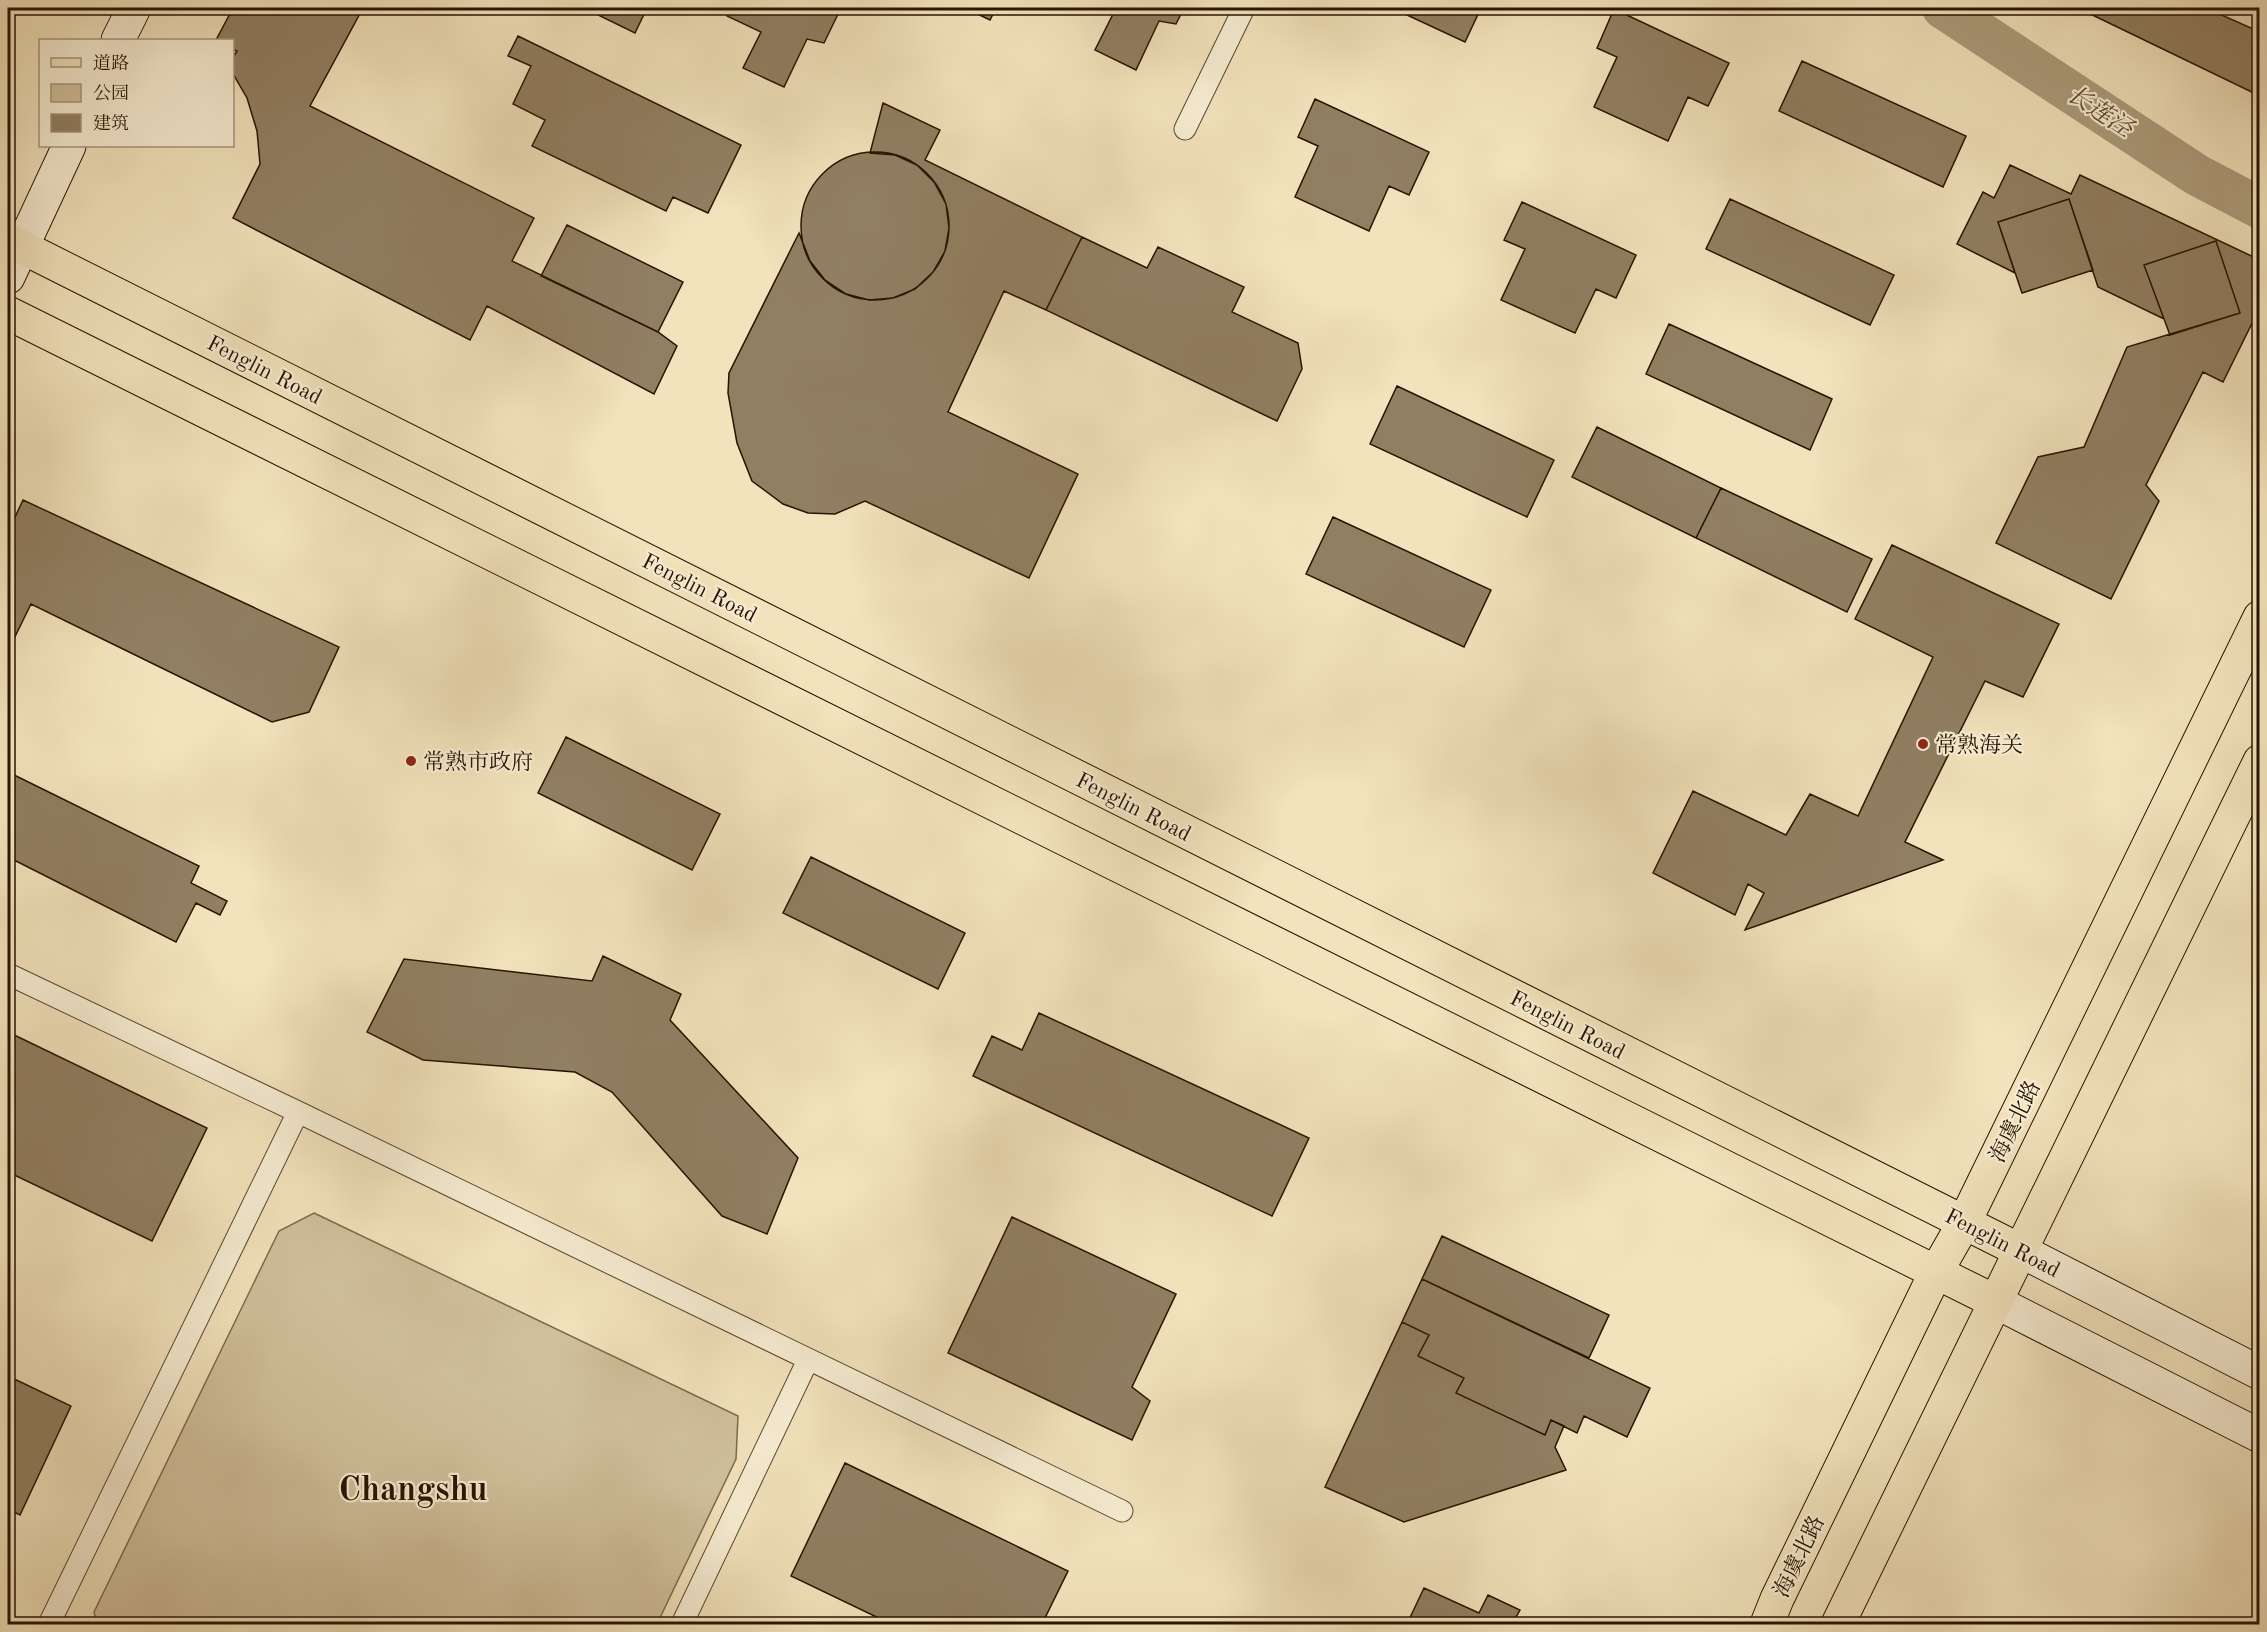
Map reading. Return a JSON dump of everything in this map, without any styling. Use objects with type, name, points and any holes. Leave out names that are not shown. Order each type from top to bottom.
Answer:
[{"type":"main road","points":[[118,39],[134,8]]},
{"type":"main road","points":[[8,277],[14,243],[68,147]]},
{"type":"main road","name":"Fenglin Road","points":[[14,243],[2021,1251],[2259,1373]]},
{"type":"main road","points":[[8,313],[1936,1272],[2259,1436]]},
{"type":"main road","name":"海虞北路","points":[[1767,1624],[1777,1599],[1936,1272],[1964,1223],[2259,616]]},
{"type":"main road","points":[[1838,1624],[2259,761]]},
{"type":"lane","points":[[1185,129],[1244,8]]},
{"type":"lane","points":[[8,974],[1122,1511]]},
{"type":"lane","points":[[49,1624],[298,1112]]},
{"type":"lane","points":[[682,1624],[808,1360]]},
{"type":"green space","points":[[314,1213],[738,1416],[736,1459],[657,1624],[97,1624],[94,1612],[279,1231]]},
{"type":"building","points":[[233,8],[363,8],[310,106],[534,218],[512,261],[658,332],[677,346],[654,394],[487,306],[470,340],[233,218],[260,164],[257,131],[247,98],[234,75],[234,56],[237,51],[234,50],[234,39],[217,39]]},
{"type":"building","points":[[597,8],[647,8],[635,33],[594,13]]},
{"type":"building","points":[[731,8],[841,8],[824,43],[807,39],[784,87],[743,68],[761,32],[727,16]]},
{"type":"building","points":[[965,8],[996,8],[990,20]]},
{"type":"building","points":[[1100,8],[1184,8],[1176,24],[1159,21],[1136,70],[1095,50],[1113,14]]},
{"type":"building","points":[[1392,8],[1481,8],[1465,42]]},
{"type":"building","points":[[2078,8],[2206,8],[2260,32],[2260,96]]},
{"type":"building","points":[[1614,9],[1729,63],[1708,106],[1688,97],[1668,141],[1594,107],[1617,57],[1597,48]]},
{"type":"building","points":[[518,36],[741,145],[708,213],[673,197],[666,211],[532,146],[545,120],[513,104],[531,66],[508,56]]},
{"type":"building","points":[[1802,61],[1966,136],[1943,187],[1779,111]]},
{"type":"building","points":[[1315,99],[1429,152],[1409,195],[1389,186],[1369,231],[1295,197],[1318,146],[1298,137]]},
{"type":"building","points":[[883,103],[940,130],[925,160],[1082,237],[1046,310],[1004,291],[948,412],[1078,474],[1029,578],[865,501],[835,514],[808,513],[783,504],[752,481],[737,443],[728,393],[729,373],[799,233],[810,261],[825,280],[846,294],[869,300],[893,298],[915,289],[933,272],[945,251],[949,228],[946,204],[934,182],[917,165],[895,155],[870,153]]},
{"type":"building","points":[[875,152],[903,158],[927,174],[943,198],[949,226],[943,254],[927,278],[903,294],[875,300],[847,294],[823,278],[807,254],[801,226],[807,198],[823,174],[847,158]]},
{"type":"building","points":[[2010,165],[2071,194],[2080,175],[2260,260],[2260,307],[2223,382],[2203,372],[2146,485],[2159,501],[2111,599],[1996,543],[2038,457],[2084,447],[2127,347],[2240,313],[2216,241],[2144,265],[2164,319],[2098,287],[2069,199],[1998,222],[2015,273],[1957,244],[1983,192],[1994,198]]},
{"type":"building","points":[[1730,199],[1894,275],[1870,325],[1706,249]]},
{"type":"building","points":[[2069,199],[2093,270],[2022,293],[1998,222]]},
{"type":"building","points":[[1522,202],[1636,255],[1616,298],[1596,289],[1575,333],[1501,300],[1525,249],[1504,240]]},
{"type":"building","points":[[567,225],[683,282],[658,332],[541,276]]},
{"type":"building","points":[[1082,237],[1147,268],[1158,247],[1244,287],[1232,312],[1298,343],[1302,369],[1277,421],[1046,310]]},
{"type":"building","points":[[2216,241],[2240,313],[2170,335],[2144,265]]},
{"type":"building","points":[[1669,324],[1832,399],[1810,450],[1646,374]]},
{"type":"building","points":[[1397,386],[1554,460],[1527,517],[1370,444]]},
{"type":"building","points":[[1597,427],[1721,488],[1696,538],[1572,477]]},
{"type":"building","points":[[1721,488],[1872,559],[1847,612],[1696,538]]},
{"type":"building","points":[[23,500],[339,647],[309,712],[272,722],[31,604],[8,651],[8,532]]},
{"type":"building","points":[[1333,517],[1491,590],[1464,647],[1306,574]]},
{"type":"building","name":"常熟海关","points":[[1892,545],[2059,624],[2023,697],[1985,681],[1905,842],[1943,860],[1745,930],[1764,893],[1748,884],[1735,915],[1653,873],[1693,791],[1786,835],[1810,794],[1858,816],[1933,657],[1855,619]]},
{"type":"building","points":[[566,737],[720,814],[692,870],[538,793]]},
{"type":"building","points":[[8,772],[199,866],[191,883],[227,901],[220,915],[196,903],[176,942],[8,857]]},
{"type":"building","points":[[811,857],[965,933],[938,989],[783,913]]},
{"type":"building","points":[[603,956],[681,994],[670,1020],[798,1158],[767,1234],[722,1216],[612,1092],[575,1072],[423,1060],[367,1032],[404,959],[592,981]]},
{"type":"building","points":[[1039,1013],[1309,1138],[1272,1216],[973,1076],[992,1036],[1022,1050]]},
{"type":"building","points":[[8,1032],[207,1128],[152,1241],[8,1172]]},
{"type":"building","points":[[1012,1217],[1176,1294],[1132,1387],[1150,1401],[1132,1440],[948,1353]]},
{"type":"building","points":[[1442,1236],[1609,1315],[1589,1358],[1422,1279]]},
{"type":"building","points":[[1422,1279],[1650,1388],[1627,1437],[1584,1416],[1577,1433],[1551,1420],[1545,1435],[1456,1393],[1464,1378],[1418,1356],[1429,1335],[1402,1322]]},
{"type":"building","points":[[1402,1322],[1429,1335],[1418,1356],[1464,1378],[1456,1393],[1545,1435],[1551,1420],[1564,1426],[1555,1447],[1566,1470],[1404,1522],[1325,1487]]},
{"type":"building","points":[[8,1376],[71,1406],[20,1515],[8,1509]]},
{"type":"building","points":[[845,1463],[1068,1571],[1042,1624],[891,1624],[791,1576]]},
{"type":"building","points":[[1424,1588],[1479,1613],[1488,1595],[1520,1610],[1512,1624],[1407,1624]]},
{"type":"waterway","name":"长莲泾","points":[[1943,8],[2197,175],[2260,208]]},
{"type":"place","name":"常熟海关","points":[[1923,744]]},
{"type":"place","name":"常熟市政府","points":[[411,761]]},
{"type":"district","name":"Changshu","points":[[413,1488]]}]
